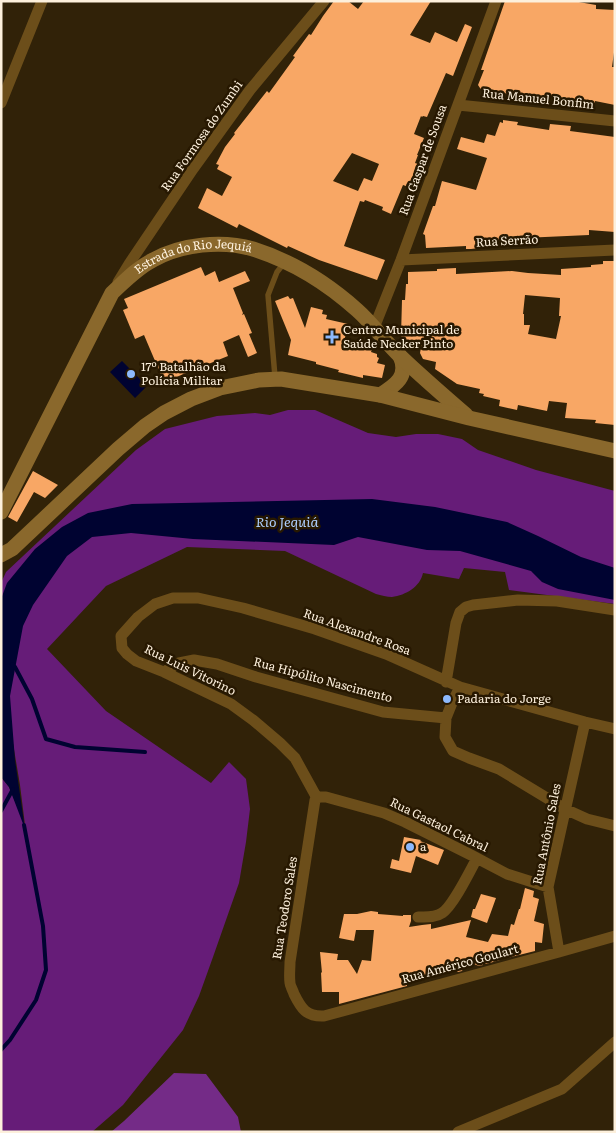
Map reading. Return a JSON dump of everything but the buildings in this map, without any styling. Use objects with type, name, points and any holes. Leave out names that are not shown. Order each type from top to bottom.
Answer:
[{"type":"main road","name":"Estrada do Rio Jequiá","points":[[1,512],[112,293],[135,272],[154,259],[176,250],[194,246],[213,244],[252,249],[285,262],[328,287],[358,310],[400,356],[469,418]]},
{"type":"main road","points":[[380,394],[400,380],[403,370],[400,356]]},
{"type":"main road","name":"Estrada do Rio Jequiá","points":[[5,549],[118,449],[164,413],[191,399],[220,388],[259,380],[281,379],[380,394],[469,418],[615,451]]},
{"type":"street","points":[[1,103],[42,1]]},
{"type":"street","name":"Rua Formosa do Zumbi","points":[[112,293],[150,233],[250,90],[324,1]]},
{"type":"street","name":"Rua Gaspar de Sousa","points":[[374,328],[496,1]]},
{"type":"street","name":"Rua Manuel Bonfim","points":[[458,105],[615,121]]},
{"type":"street","name":"Rua Serrão","points":[[400,260],[615,250]]},
{"type":"street","name":"Rua Alexandre Rosa","points":[[125,630],[155,604],[173,598],[194,598],[243,608],[315,629],[386,654],[460,687],[585,722],[615,728]]},
{"type":"street","points":[[446,682],[456,623],[460,612],[473,604],[537,600],[557,601],[615,610]]},
{"type":"street","name":"Rua Luis Vitorino","points":[[125,630],[121,636],[122,648],[136,661],[164,672],[231,704],[280,743],[295,758],[317,798]]},
{"type":"street","name":"Rua Hipólito Nascimento","points":[[164,672],[179,663],[194,660],[209,662],[383,712],[446,718]]},
{"type":"street","points":[[460,687],[446,718],[445,736],[453,750],[499,769],[565,810],[587,819],[615,826]]},
{"type":"street","name":"Rua Antônio Sales","points":[[560,952],[548,887],[585,722]]},
{"type":"street","name":"Rua Gastaol Cabral","points":[[317,798],[326,798],[384,813],[507,874],[548,887]]},
{"type":"street","name":"Rua Teodoro Sales","points":[[312,1015],[300,1006],[290,984],[290,962],[317,798]]},
{"type":"street","points":[[418,917],[437,916],[444,912],[457,894],[477,858]]},
{"type":"street","name":"Rua Américo Goulart","points":[[312,1015],[324,1016],[615,936]]},
{"type":"street","points":[[458,1132],[562,1089],[615,1042]]},
{"type":"lane","points":[[276,379],[268,295],[276,272],[285,262]]},
{"type":"shaded area","points":[[288,410],[315,410],[368,433],[396,437],[416,434],[438,434],[462,439],[478,450],[536,470],[615,491],[615,575],[535,542],[90,519],[1,610],[1,583],[6,572],[136,450],[165,429],[217,416],[255,413],[270,415]]},
{"type":"shaded area","points":[[357,531],[461,546],[615,594],[615,604],[509,590],[505,572],[464,568],[459,579],[423,573],[419,582],[412,590],[397,596],[388,597],[376,594],[285,551],[187,547],[106,586],[47,649],[106,711],[211,783],[229,762],[246,779],[250,809],[239,883],[199,996],[183,1030],[123,1105],[92,1132],[1,1132],[1,777],[9,787],[25,825],[5,696],[18,624],[63,552],[90,533]]},
{"type":"shaded area","points":[[174,1073],[206,1074],[238,1117],[241,1132],[111,1132]]},
{"type":"water","points":[[122,361],[147,386],[135,398],[110,372]]},
{"type":"water","name":"Rio Jequiá","points":[[372,499],[435,507],[507,522],[581,557],[615,568],[615,600],[558,589],[542,582],[531,571],[460,551],[427,550],[358,537],[334,545],[193,539],[131,533],[92,537],[67,556],[33,605],[23,626],[10,696],[15,760],[25,829],[9,787],[1,777],[1,599],[7,583],[35,549],[62,527],[88,513],[132,504]]},
{"type":"waterway","points":[[12,664],[32,699],[46,739],[75,747],[145,752]]},
{"type":"waterway","points":[[1,811],[13,789]]},
{"type":"waterway","points":[[1,1050],[10,1040],[36,1000],[46,970],[43,926],[24,825]]},
{"type":"place","name":"Centro Municipal de Saúde Necker Pinto","points":[[332,337]]},
{"type":"place","name":"17º Batalhão da Polícia Militar","points":[[131,374]]},
{"type":"place","name":"Padaria do Jorge","points":[[447,699]]},
{"type":"place","name":"a","points":[[410,847]]}]
